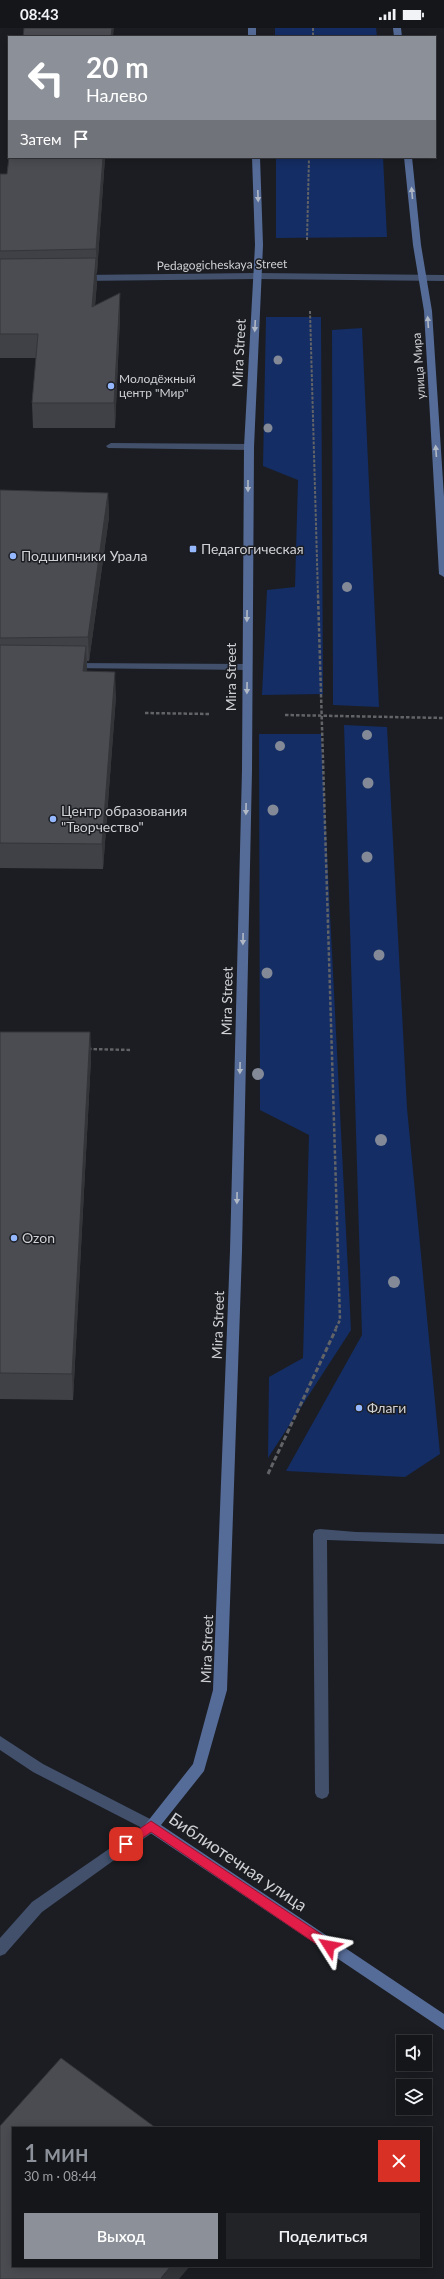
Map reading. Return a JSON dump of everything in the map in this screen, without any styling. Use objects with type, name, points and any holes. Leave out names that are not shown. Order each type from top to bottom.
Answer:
[{"type":"street","name":"Mira Street","points":[[151,1826],[199,1767],[220,1690],[236,1251],[247,777],[246,715],[249,447],[259,245],[256,158]]},
{"type":"street","name":"улица Мира","points":[[408,158],[417,245],[428,311],[444,574]]},
{"type":"street","name":"Pedagogicheskaya Street","points":[[70,278],[258,276],[444,278]]},
{"type":"street","points":[[111,446],[249,447]]},
{"type":"street","points":[[61,666],[247,667]]},
{"type":"street","points":[[322,1793],[320,1534],[356,1538],[444,1539]]},
{"type":"street","points":[[0,1742],[38,1768],[151,1826],[37,1906],[0,1949]]},
{"type":"street","name":"Библиотечная улица","points":[[151,1826],[444,2023]]},
{"type":"path","points":[[306,245],[309,158]]},
{"type":"path","points":[[265,1481],[340,1320],[310,311]]},
{"type":"path","points":[[145,713],[444,718]]},
{"type":"path","points":[[85,1049],[132,1050]]},
{"type":"shaded area","points":[[275,28],[376,28],[377,36],[275,36]]},
{"type":"shaded area","points":[[276,158],[383,158],[387,237],[276,238]]},
{"type":"shaded area","points":[[266,317],[321,317],[323,694],[262,695],[267,590],[295,587],[298,480],[263,466]]},
{"type":"shaded area","points":[[362,328],[379,707],[333,705],[332,330]]},
{"type":"shaded area","points":[[344,725],[387,727],[407,1108],[440,1454],[405,1477],[286,1471],[362,1335]]},
{"type":"shaded area","points":[[259,734],[321,734],[351,1330],[268,1458],[269,1377],[303,1358],[309,1135],[260,1110]]},
{"type":"building","points":[[24,28],[112,28],[111,36],[23,36]]},
{"type":"building","points":[[9,158],[103,158],[96,249],[0,251],[0,174],[7,174]]},
{"type":"building","points":[[96,258],[92,307],[120,293],[114,403],[32,403],[38,334],[0,334],[0,259]]},
{"type":"building","points":[[0,490],[108,493],[88,637],[0,638]]},
{"type":"building","points":[[0,645],[86,646],[83,671],[115,672],[102,844],[0,843]]},
{"type":"building","points":[[0,1032],[90,1032],[72,1374],[0,1373]]},
{"type":"building","points":[[61,2058],[155,2127],[12,2127],[12,2267],[170,2267],[161,2278],[162,2279],[0,2279],[0,2126]]},
{"type":"place","name":"Молодёжный центр \"Мир\"","points":[[111,386]]},
{"type":"place","name":"Педагогическая","points":[[193,549]]},
{"type":"place","name":"Подшипники Урала","points":[[13,556]]},
{"type":"place","name":"Центр образования \"Творчество\"","points":[[53,819]]},
{"type":"place","name":"Ozon","points":[[14,1238]]},
{"type":"place","name":"Флаги","points":[[359,1408]]},
{"type":"route","points":[[126,1844],[151,1826],[329,1946]]}]
